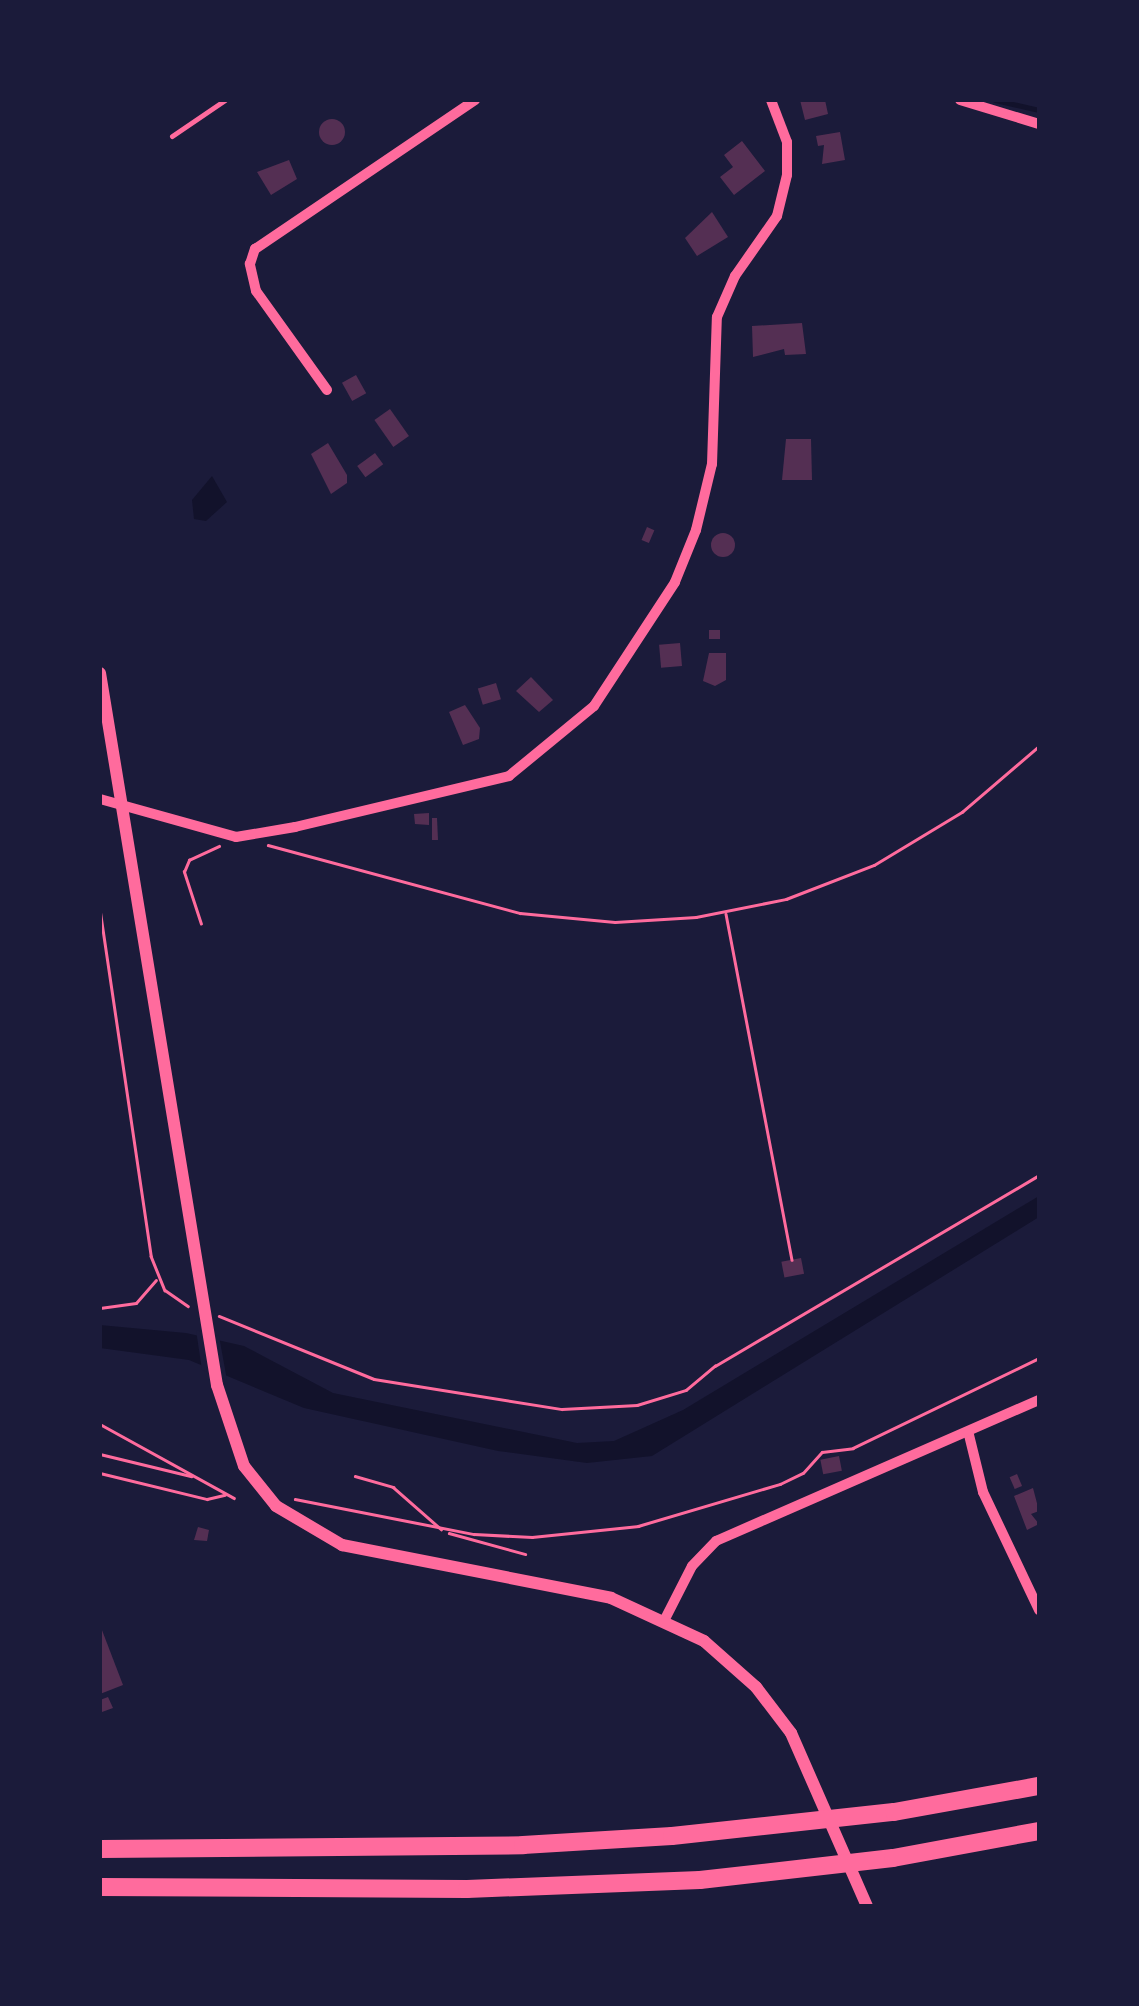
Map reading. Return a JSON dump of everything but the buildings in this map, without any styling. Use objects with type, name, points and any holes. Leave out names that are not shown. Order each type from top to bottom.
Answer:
[{"type":"highway","points":[[100,1849],[523,1846],[653,1838],[894,1812],[1039,1786]]},
{"type":"highway","points":[[100,1887],[467,1889],[665,1882],[872,1861],[1039,1831]]},
{"type":"street","points":[[326,390],[256,291],[250,264],[255,248],[475,100]]},
{"type":"street","points":[[100,799],[236,836],[508,776],[594,706],[675,582],[696,530],[712,464],[717,318],[734,276],[777,216],[787,175],[788,142],[772,100]]},
{"type":"street","points":[[960,100],[1039,124]]},
{"type":"street","points":[[100,673],[217,1385],[233,1442],[254,1482],[289,1516],[342,1545],[585,1591],[664,1619],[731,1662],[775,1710],[815,1780],[866,1906]]},
{"type":"street","points":[[664,1619],[692,1566],[716,1541],[969,1435],[1039,1400]]},
{"type":"street","points":[[969,1435],[982,1492],[1039,1610]]},
{"type":"lane","points":[[172,136],[225,100]]},
{"type":"path","points":[[201,924],[184,880],[186,865],[236,836],[537,916],[639,922],[726,912],[822,886],[894,854],[975,802],[1039,746]]},
{"type":"path","points":[[100,909],[157,1278],[188,1306]]},
{"type":"path","points":[[726,912],[792,1260]]},
{"type":"path","points":[[232,1320],[374,1380],[562,1410],[637,1405],[686,1390],[715,1366],[1039,1176]]},
{"type":"path","points":[[100,1308],[136,1303],[157,1278]]},
{"type":"path","points":[[355,1476],[393,1487],[442,1530],[532,1536],[671,1520],[780,1484],[802,1473],[822,1452],[853,1448],[1039,1358]]},
{"type":"path","points":[[100,1424],[234,1498]]},
{"type":"path","points":[[100,1454],[195,1477]]},
{"type":"path","points":[[100,1473],[208,1499],[226,1494]]},
{"type":"path","points":[[289,1497],[442,1530],[525,1554]]},
{"type":"shaded area","points":[[212,476],[227,502],[206,521],[194,519],[192,500]]},
{"type":"shaded area","points":[[1039,1196],[1039,1217],[652,1456],[587,1463],[498,1451],[304,1408],[189,1360],[100,1348],[100,1325],[186,1333],[244,1346],[333,1393],[577,1443],[614,1441],[683,1410]]},
{"type":"pier","points":[[196,1330],[219,1336],[227,1380],[202,1370]]},
{"type":"waterway","points":[[995,100],[1039,110]]}]
